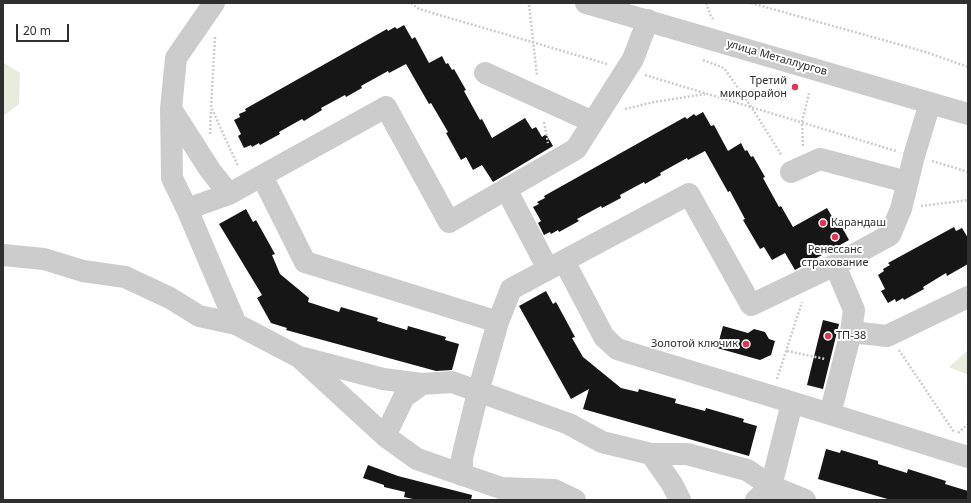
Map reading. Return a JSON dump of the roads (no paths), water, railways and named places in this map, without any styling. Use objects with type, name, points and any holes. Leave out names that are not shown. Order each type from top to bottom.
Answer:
[{"type":"street","points":[[214,3],[176,58],[171,109],[172,178],[187,209],[236,324]]},
{"type":"street","name":"улица Металлургов","points":[[586,3],[968,113]]},
{"type":"street","points":[[187,209],[245,185],[386,107],[449,222],[576,149],[627,70],[633,59],[648,20]]},
{"type":"street","points":[[485,73],[593,122]]},
{"type":"street","points":[[462,475],[462,458],[478,392],[498,322],[511,289],[689,194],[751,305],[835,265],[890,234],[901,208],[914,156],[930,103]]},
{"type":"street","points":[[171,109],[210,170],[245,185],[305,262],[498,322]]},
{"type":"street","points":[[798,169],[820,159],[907,182]]},
{"type":"street","points":[[506,189],[604,337],[616,349],[968,457]]},
{"type":"street","points":[[3,255],[44,260],[83,271],[125,277],[170,298],[199,316],[236,324],[299,357],[383,379],[422,384],[452,382],[569,424],[602,442],[651,454],[688,454],[747,470],[763,493],[805,500]]},
{"type":"street","points":[[830,414],[851,332],[854,310],[835,265]]},
{"type":"street","points":[[851,332],[887,336],[968,297]]},
{"type":"street","points":[[299,357],[385,436],[417,459],[462,475],[506,494],[554,490],[575,500]]},
{"type":"street","points":[[385,436],[404,397],[422,384]]},
{"type":"street","points":[[763,493],[792,403]]},
{"type":"street","points":[[651,454],[672,484],[680,500]]},
{"type":"place","name":"Третий микрорайон","points":[[795,87]]},
{"type":"place","name":"Карандаш","points":[[823,223]]},
{"type":"place","name":"Ренессанс страхование","points":[[835,237]]},
{"type":"place","name":"ТП-38","points":[[828,336]]},
{"type":"place","name":"Золотой ключик","points":[[746,344]]}]
